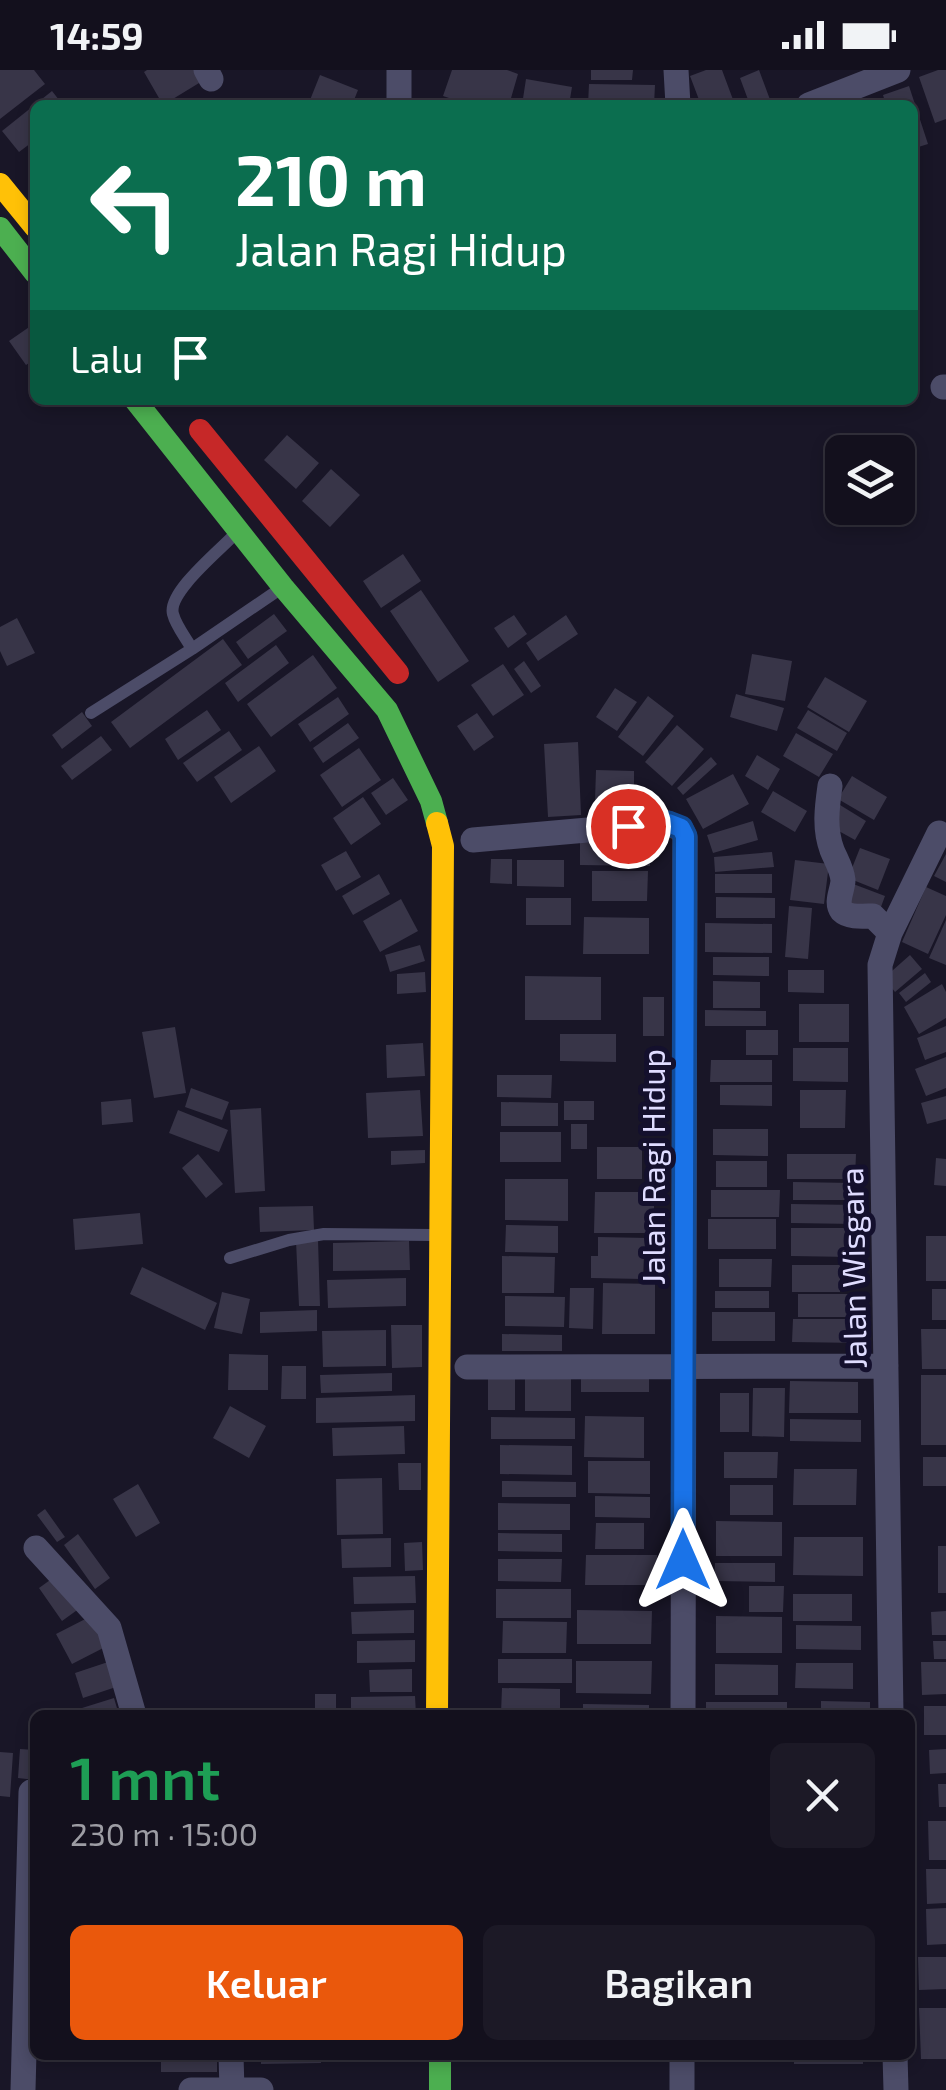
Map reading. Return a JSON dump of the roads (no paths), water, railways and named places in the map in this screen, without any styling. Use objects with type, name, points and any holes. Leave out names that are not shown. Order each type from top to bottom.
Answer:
[{"type":"highway","points":[[0,184],[30,221]]},
{"type":"highway","points":[[0,228],[30,266]]},
{"type":"highway","points":[[140,405],[283,587],[387,710],[430,800],[443,846],[437,1710]]},
{"type":"highway","points":[[188,416],[414,693]]},
{"type":"highway","points":[[440,2060],[440,2090]]},
{"type":"street","points":[[399,70],[399,100]]},
{"type":"street","points":[[676,70],[678,100]]},
{"type":"street","points":[[822,100],[898,70]]},
{"type":"street","points":[[830,786],[826,814],[832,850],[842,874],[840,908],[850,915],[874,916],[890,933]]},
{"type":"street","name":"Jalan Ragi Hidup","points":[[472,841],[668,823],[681,828],[685,836],[683,1710]]},
{"type":"street","name":"Jalan Wisgara","points":[[891,1710],[880,966],[890,933],[940,833]]},
{"type":"street","points":[[467,1367],[886,1366]]},
{"type":"street","points":[[36,1548],[109,1628],[133,1710]]},
{"type":"street","points":[[23,2090],[30,1829]]},
{"type":"street","points":[[231,2060],[232,2089]]},
{"type":"street","points":[[682,2060],[682,2090]]},
{"type":"street","points":[[895,2060],[896,2090]]},
{"type":"street","points":[[191,2090],[261,2090]]},
{"type":"lane","points":[[192,649],[173,614],[172,602],[238,530]]},
{"type":"lane","points":[[91,713],[283,587]]},
{"type":"lane","points":[[230,1258],[324,1234],[441,1235]]}]
